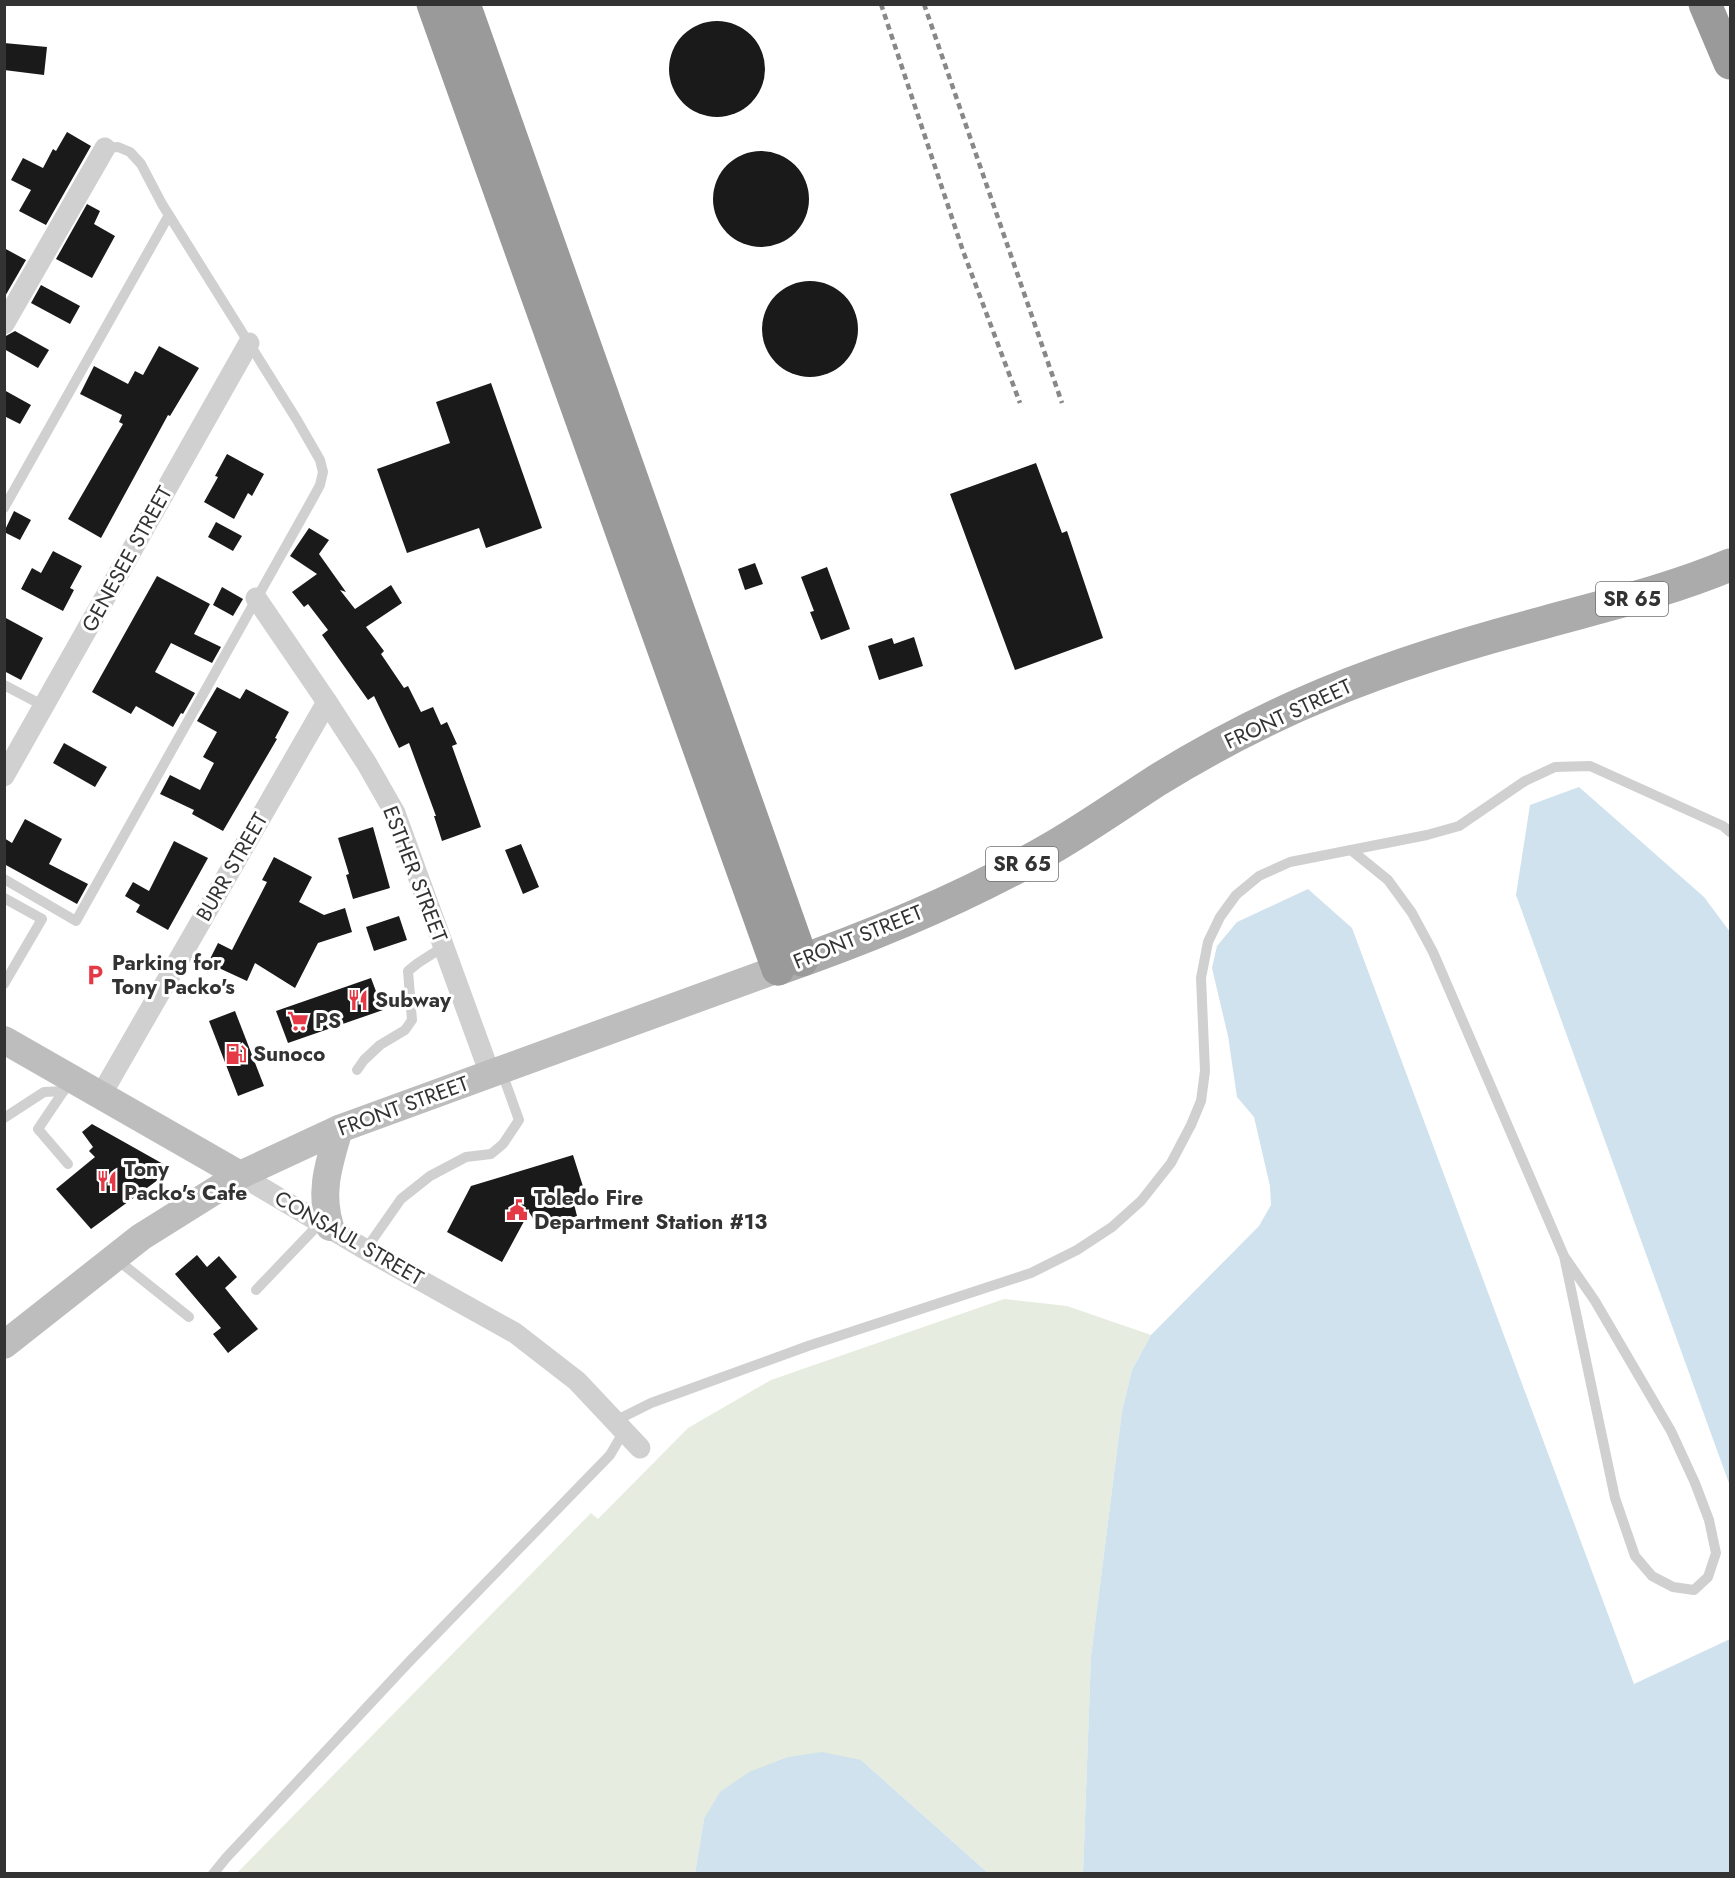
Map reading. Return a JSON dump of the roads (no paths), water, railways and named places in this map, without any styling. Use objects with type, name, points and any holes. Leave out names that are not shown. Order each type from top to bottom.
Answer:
[{"type":"highway","points":[[433,4],[790,964]]},
{"type":"highway","points":[[464,4],[790,964]]},
{"type":"highway","points":[[1705,4],[1731,63]]},
{"type":"main road","name":"FRONT STREET","points":[[790,964],[924,912],[993,880],[1056,846],[1194,759],[1258,724],[1332,691],[1411,661],[1499,634],[1635,598],[1731,565]]},
{"type":"street","points":[[4,324],[105,147]]},
{"type":"street","name":"GENESEE STREET","points":[[4,776],[249,343]]},
{"type":"street","name":"ESTHER STREET","points":[[256,598],[327,702],[395,813],[443,947],[496,1072]]},
{"type":"street","name":"BURR STREET","points":[[101,1095],[327,702]]},
{"type":"street","name":"FRONT STREET","points":[[4,1345],[141,1237],[240,1175],[339,1129],[790,964]]},
{"type":"street","name":"CONSAUL STREET","points":[[4,1040],[68,1085],[101,1095],[515,1333],[577,1381],[640,1448]]},
{"type":"street","points":[[325,1224],[325,1190],[339,1129]]},
{"type":"lane","points":[[4,879],[76,921],[313,498],[320,485],[323,472],[320,460],[169,215],[141,164],[130,152],[118,147],[105,147]]},
{"type":"lane","points":[[4,508],[169,215]]},
{"type":"lane","points":[[4,685],[44,706]]},
{"type":"lane","points":[[213,1874],[408,1663],[610,1455],[619,1426],[651,1403],[797,1350],[1031,1274],[1077,1250],[1112,1227],[1141,1201],[1171,1163],[1201,1101],[1204,1071],[1201,978],[1208,942],[1220,917],[1236,895],[1259,876],[1290,861],[1427,835],[1460,826],[1524,781],[1555,767],[1590,766],[1723,826],[1731,832]]},
{"type":"lane","points":[[1351,850],[1388,880],[1417,923],[1437,963],[1564,1256],[1595,1301],[1671,1431],[1699,1492],[1709,1520],[1716,1553],[1708,1577],[1694,1590],[1673,1587],[1652,1576],[1635,1556],[1615,1498],[1564,1256]]},
{"type":"lane","points":[[4,898],[42,919]]},
{"type":"lane","points":[[4,984],[50,905]]},
{"type":"lane","points":[[357,1070],[364,1059],[380,1045],[405,1030],[412,1020],[408,971],[443,947]]},
{"type":"lane","points":[[366,1249],[401,1199],[430,1176],[466,1157],[492,1154],[513,1132],[519,1120],[496,1072]]},
{"type":"lane","points":[[4,1118],[44,1092],[68,1085]]},
{"type":"lane","points":[[68,1085],[38,1130],[68,1164]]},
{"type":"lane","points":[[256,1290],[325,1224]]},
{"type":"lane","points":[[115,1258],[189,1317]]},
{"type":"water","points":[[1579,787],[1704,897],[1730,932],[1730,1486],[1516,895],[1530,805]]},
{"type":"water","points":[[1308,889],[1352,928],[1634,1684],[1730,1639],[1730,1873],[1083,1873],[1091,1656],[1122,1411],[1132,1370],[1151,1335],[1259,1226],[1271,1205],[1270,1186],[1254,1117],[1237,1097],[1228,1036],[1212,968],[1217,946],[1237,922]]},
{"type":"water","points":[[822,1752],[861,1760],[988,1873],[695,1873],[704,1819],[720,1792],[749,1772],[788,1757]]},
{"type":"railway","points":[[881,4],[963,251],[1020,403]]},
{"type":"railway","points":[[924,4],[1062,403]]},
{"type":"place","name":"Parking for Tony Packo's","points":[[95,975]]},
{"type":"place","name":"Subway","points":[[358,1000]]},
{"type":"place","name":"PS","points":[[298,1021]]},
{"type":"place","name":"Sunoco","points":[[236,1054]]},
{"type":"place","name":"Tony Packo's Cafe","points":[[107,1181]]},
{"type":"place","name":"Toledo Fire Department Station #13","points":[[517,1210]]}]
